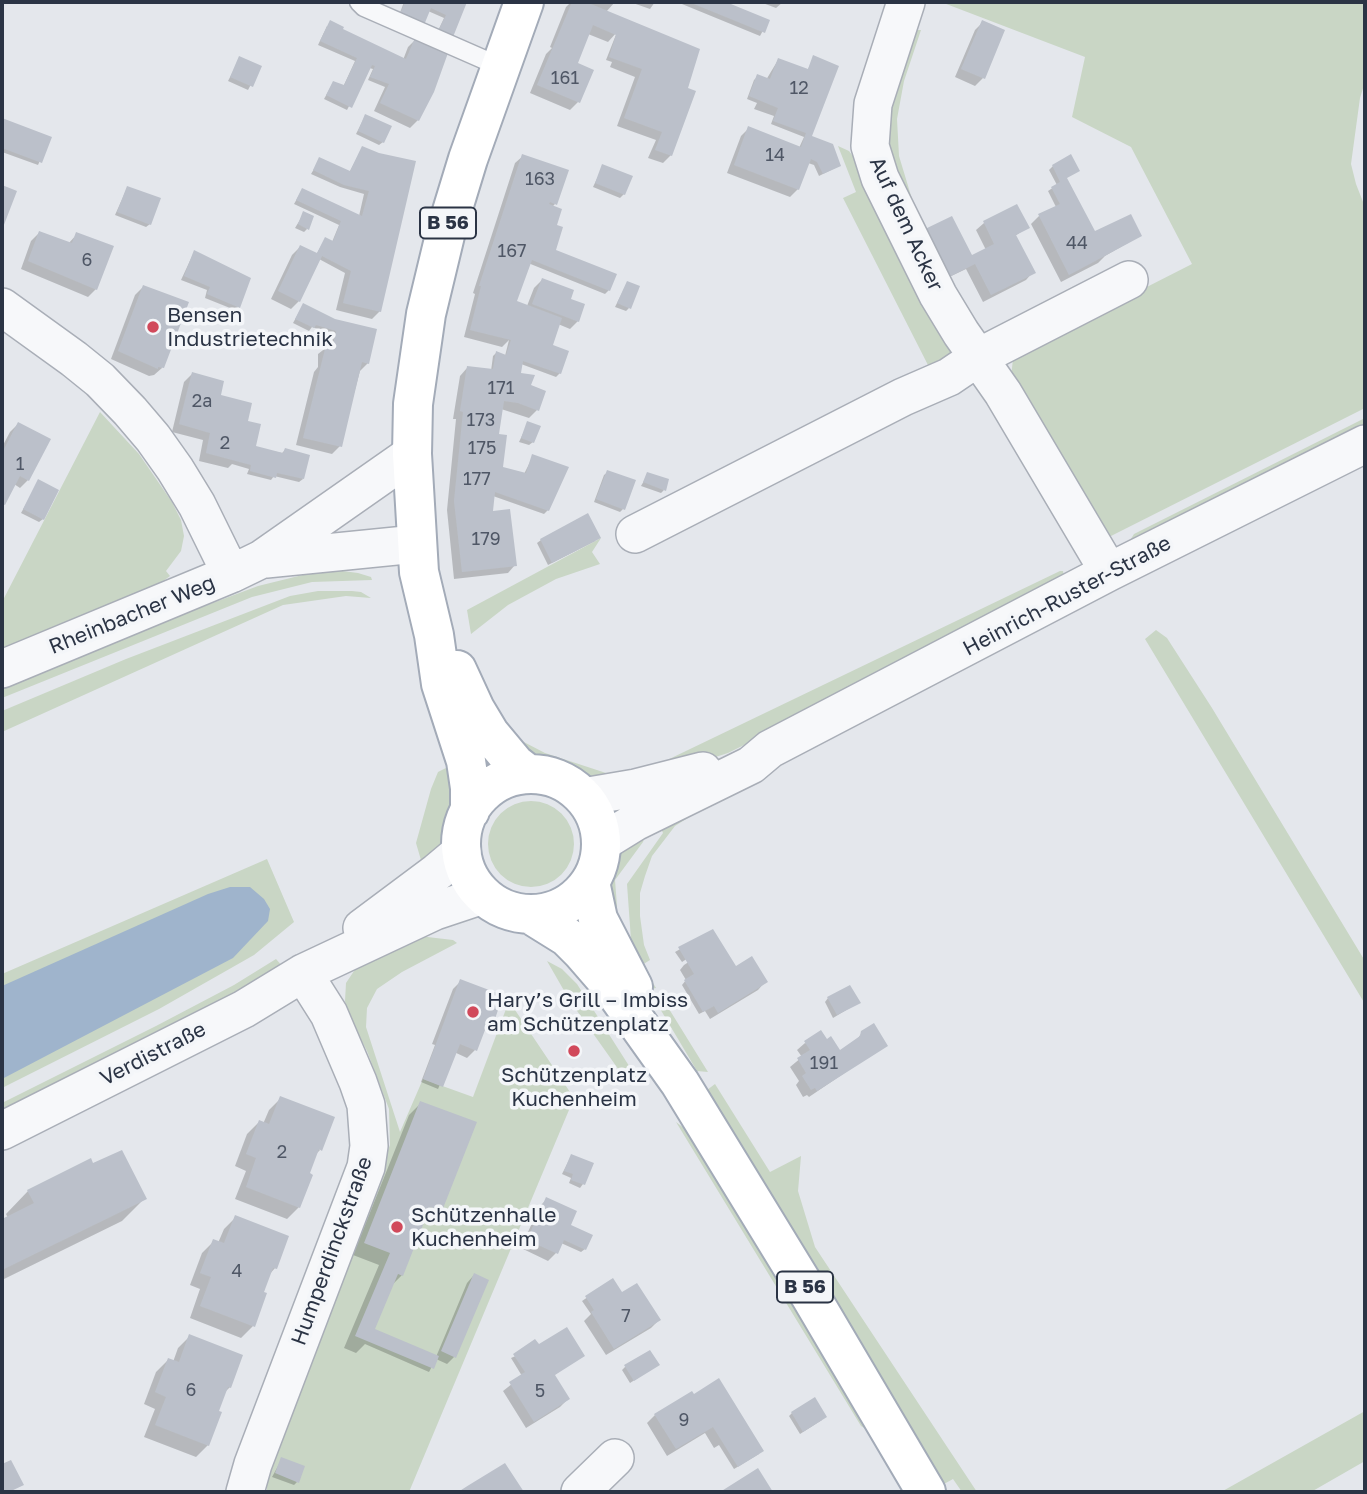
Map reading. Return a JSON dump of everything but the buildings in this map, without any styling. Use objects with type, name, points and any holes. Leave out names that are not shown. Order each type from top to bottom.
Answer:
[{"type":"main road","name":"B 56","points":[[470,811],[470,779],[441,684],[434,635],[422,592],[416,544],[413,404],[433,278],[468,159],[524,2]]},
{"type":"main road","name":"B 56","points":[[434,635],[490,734],[515,764],[528,774]]},
{"type":"main road","points":[[528,774],[558,779],[583,797],[598,823],[601,843],[599,863],[590,882],[569,903],[551,912],[530,914],[510,911],[484,895],[466,870],[462,851],[463,830],[470,811],[489,788],[507,778],[528,774]]},
{"type":"main road","name":"B 56","points":[[590,882],[598,919],[680,1083]]},
{"type":"main road","name":"B 56","points":[[530,914],[567,937],[582,952],[608,982],[680,1083],[926,1492]]},
{"type":"street","name":"Auf dem Acker","points":[[906,2],[873,104],[870,146],[880,178],[938,295],[977,358],[1003,393],[1109,572]]},
{"type":"street","points":[[635,534],[903,397],[949,377],[977,358],[1129,280]]},
{"type":"street","points":[[2,307],[100,380],[138,420],[175,469],[197,505],[246,567]]},
{"type":"street","name":"Heinrich-Ruster-Straße","points":[[601,843],[635,822],[751,765],[770,749],[1109,572],[1365,444]]},
{"type":"street","name":"Rheinbacher Weg","points":[[2,669],[246,567],[412,454]]},
{"type":"street","name":"Rheinbacher Weg","points":[[246,567],[416,544]]},
{"type":"street","name":"Heinrich-Ruster-Straße","points":[[583,797],[636,788],[699,772],[746,752],[770,749]]},
{"type":"street","name":"Verdistraße","points":[[2,1130],[244,1009],[303,973],[420,886],[462,851]]},
{"type":"street","name":"Verdistraße","points":[[303,973],[435,911],[484,895]]},
{"type":"street","name":"Humperdinckstraße","points":[[245,1492],[253,1464],[366,1167],[369,1146],[366,1105],[358,1083],[329,1014],[303,973]]},
{"type":"street","points":[[580,1492],[615,1458]]},
{"type":"lane","points":[[359,2],[501,67]]},
{"type":"green space","points":[[941,2],[1365,2],[1365,82],[1360,98],[1351,164],[1365,207],[1365,408],[1109,537],[1011,377],[1013,359],[1025,349],[1192,264],[1131,147],[1072,117],[1085,57]]},
{"type":"green space","points":[[916,30],[921,30],[904,81],[897,119],[899,156],[918,219],[909,220],[883,130]]},
{"type":"green space","points":[[838,146],[849,151],[856,160],[955,353],[930,369],[843,198],[856,192]]},
{"type":"green space","points":[[100,412],[139,454],[172,502],[181,520],[184,536],[181,551],[166,571],[170,576],[158,585],[2,650],[2,602]]},
{"type":"green space","points":[[1365,418],[1365,428],[1129,542],[1134,534]]},
{"type":"green space","points":[[601,538],[592,552],[600,564],[556,579],[508,605],[471,634],[467,610]]},
{"type":"green space","points":[[327,569],[358,573],[371,577],[372,580],[312,582],[252,597],[2,698],[2,688],[194,610],[258,586]]},
{"type":"green space","points":[[1063,571],[1064,576],[728,753],[675,770],[661,763]]},
{"type":"green space","points":[[318,591],[361,592],[371,598],[346,596],[283,605],[2,732],[2,711],[126,659],[290,596]]},
{"type":"green space","points":[[1156,630],[1167,638],[1212,708],[1365,961],[1365,1004],[1145,639]]},
{"type":"green space","points":[[518,739],[545,753],[621,780],[592,780],[564,767],[537,760]]},
{"type":"green space","points":[[456,763],[454,814],[443,845],[423,867],[416,843],[431,789],[438,772]]},
{"type":"green space","points":[[724,795],[675,826],[652,856],[640,893],[644,945],[650,960],[642,965],[656,988],[651,989],[632,954],[627,884],[663,833],[658,822]]},
{"type":"green space","points":[[531,801],[555,808],[567,820],[574,844],[567,868],[555,880],[531,887],[507,880],[495,868],[488,844],[495,820],[507,808]]},
{"type":"green space","points":[[645,836],[615,880],[617,906],[614,915],[605,889],[610,869],[621,849]]},
{"type":"green space","points":[[267,859],[294,922],[254,955],[159,1009],[2,1088],[2,974]]},
{"type":"green space","points":[[419,936],[453,940],[457,943],[402,972],[377,989],[367,1008],[366,1027],[400,1132],[423,1079],[473,1097],[509,1001],[574,1098],[409,1492],[267,1492],[267,1467],[390,1145],[389,1109],[367,1051],[347,1012],[346,983],[356,968]]},
{"type":"green space","points":[[276,959],[283,967],[272,975],[2,1119],[2,1103],[156,1026],[234,985]]},
{"type":"green space","points":[[547,961],[562,969],[577,984],[638,1080],[636,1084],[626,1080],[570,1001]]},
{"type":"green space","points":[[661,996],[708,1072],[697,1071],[659,1007]]},
{"type":"green space","points":[[715,1084],[770,1172],[801,1156],[798,1191],[815,1247],[977,1492],[962,1492],[953,1479],[944,1484],[818,1281],[707,1090]]},
{"type":"green space","points":[[676,1122],[693,1135],[869,1431],[861,1426]]},
{"type":"green space","points":[[1365,1411],[1365,1461],[1311,1492],[1221,1492]]},
{"type":"water","points":[[230,887],[250,887],[264,899],[270,909],[268,921],[233,958],[2,1079],[2,986],[208,894]]},
{"type":"place","name":"Bensen Industrietechnik","points":[[153,327]]},
{"type":"place","name":"Hary’s Grill – Imbiss am Schützenplatz","points":[[473,1012]]},
{"type":"place","name":"Schützenplatz Kuchenheim","points":[[574,1051]]},
{"type":"place","name":"Schützenhalle Kuchenheim","points":[[397,1227]]}]
